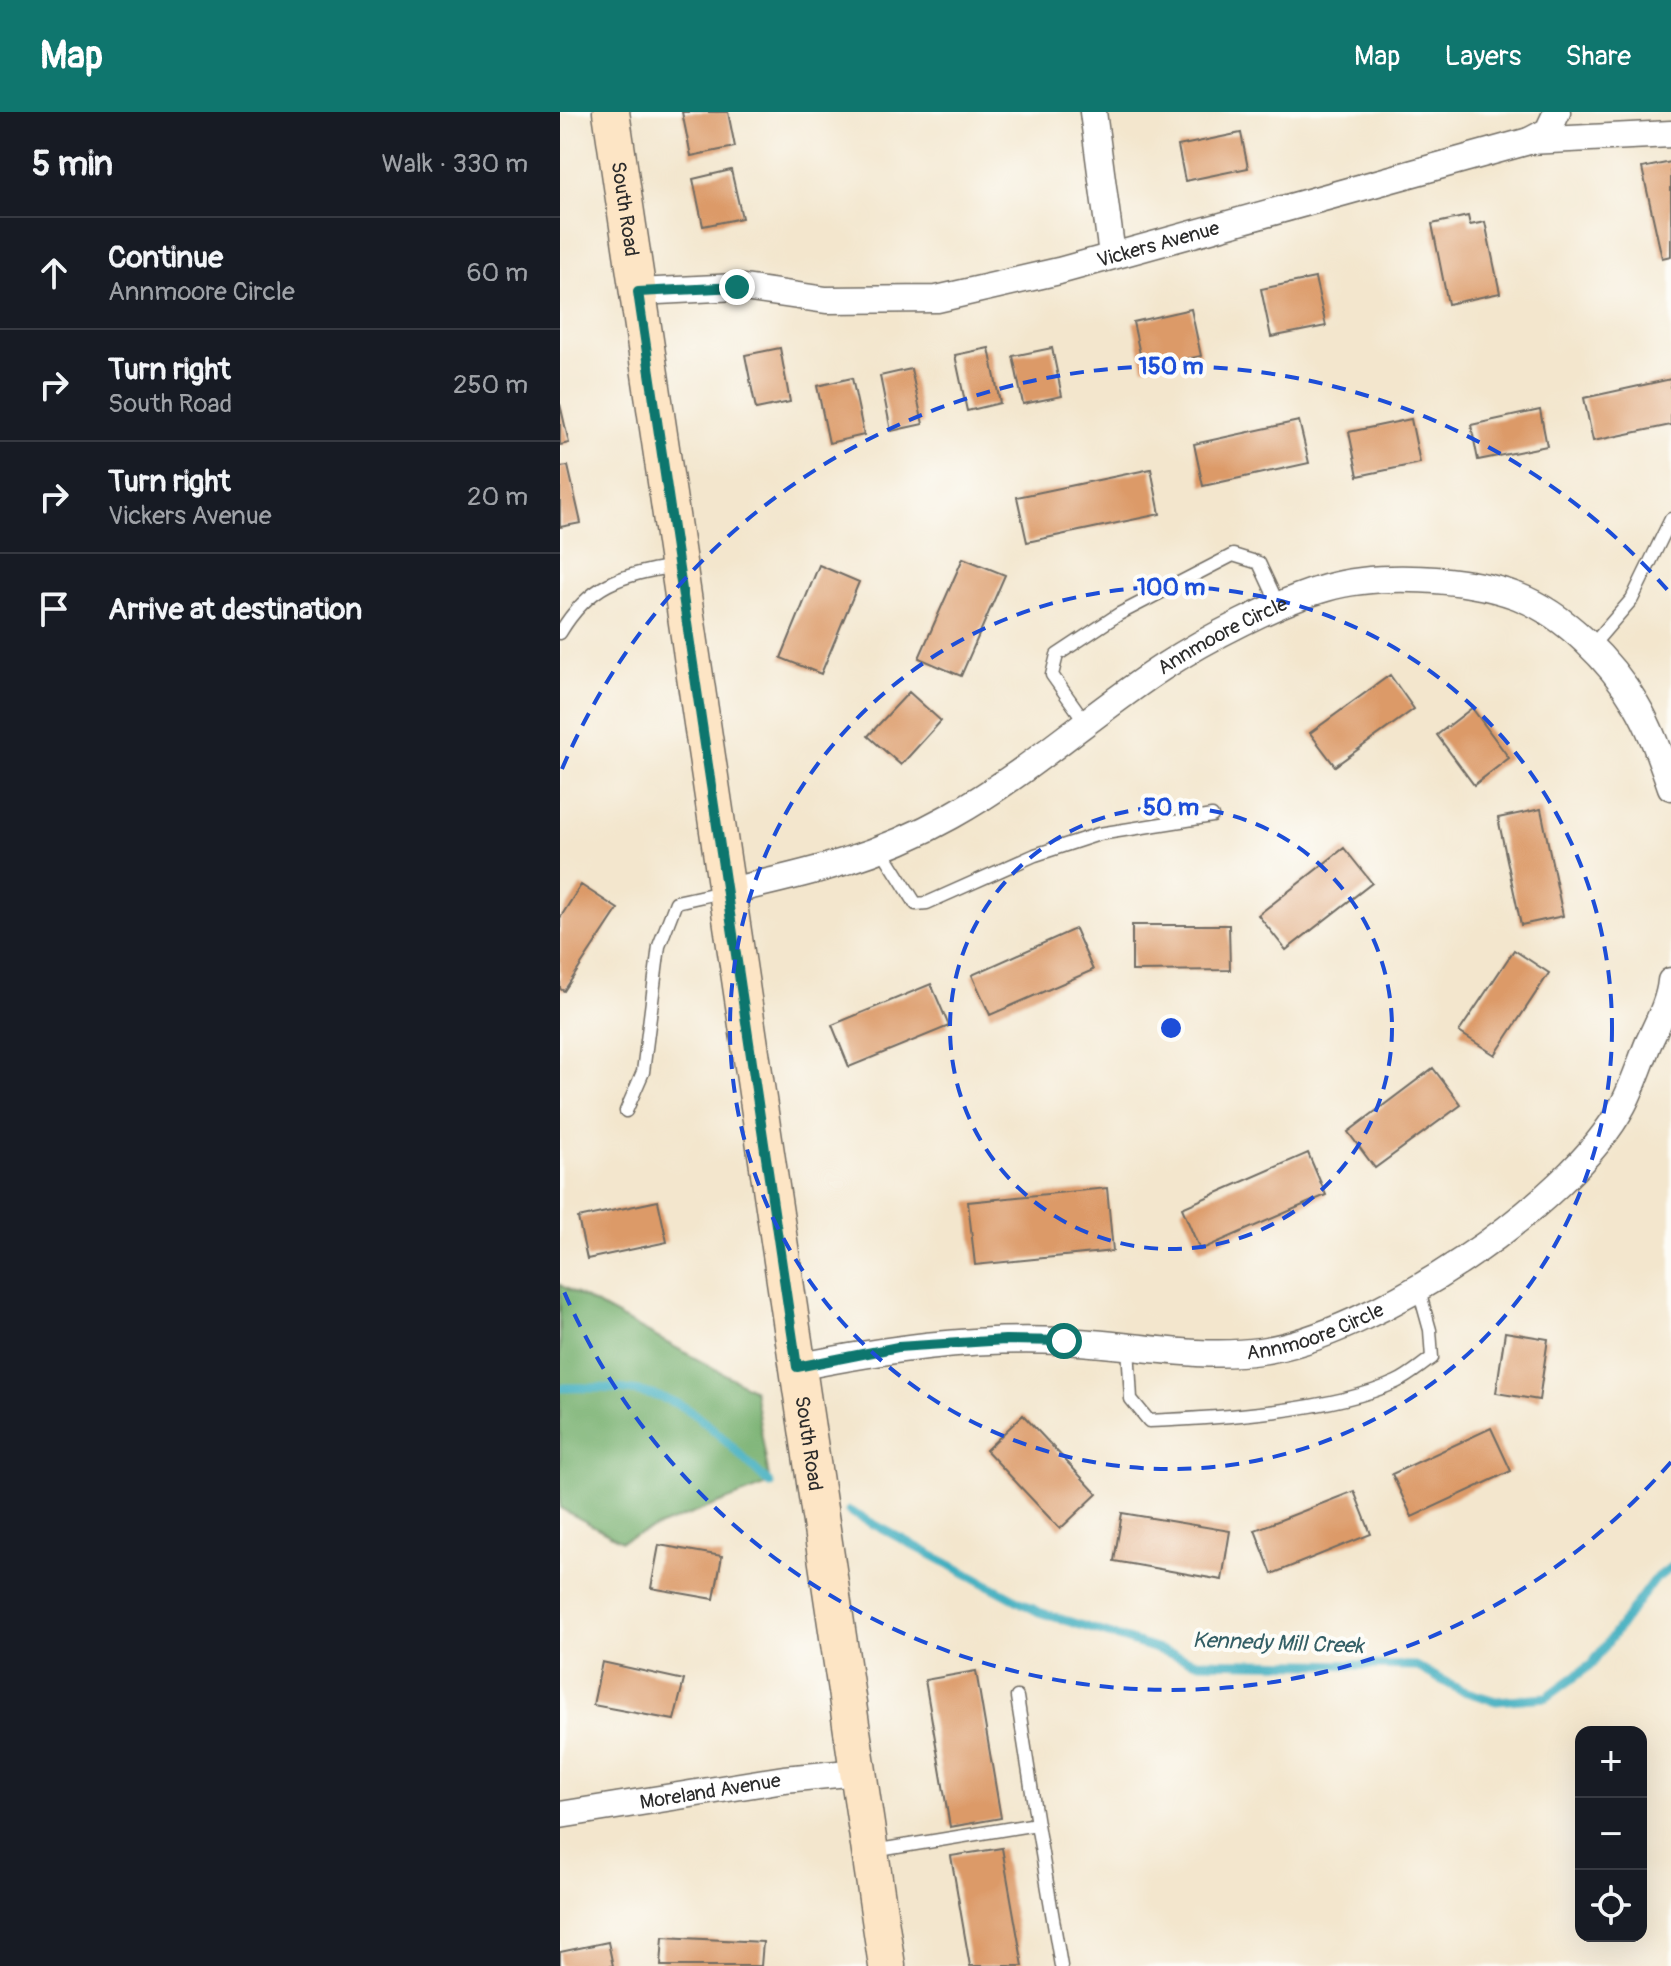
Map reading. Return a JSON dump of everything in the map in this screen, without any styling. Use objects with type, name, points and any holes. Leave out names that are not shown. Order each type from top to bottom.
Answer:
[{"type":"street","name":"South Road","points":[[611,112],[887,1966]]},
{"type":"street","points":[[1093,112],[1112,255]]},
{"type":"street","points":[[1529,141],[1548,131],[1557,112]]},
{"type":"street","name":"Vickers Avenue","points":[[638,292],[737,287],[826,300],[937,299],[1059,271],[1529,141],[1671,134]]},
{"type":"street","name":"Annmoore Circle","points":[[729,891],[809,873],[882,850],[954,815],[1164,666],[1280,607],[1327,587],[1394,579],[1460,583],[1518,596],[1555,619],[1590,648],[1636,704],[1671,787]]},
{"type":"street","name":"Annmoore Circle","points":[[797,1367],[898,1347],[1005,1340],[1216,1354],[1261,1351],[1308,1340],[1364,1316],[1463,1261],[1516,1223],[1589,1150],[1622,1107],[1671,981]]},
{"type":"street","name":"Moreland Avenue","points":[[560,1815],[784,1779],[859,1772]]},
{"type":"lane","points":[[1590,648],[1632,599],[1671,519]]},
{"type":"lane","points":[[1086,723],[1052,675],[1057,655],[1119,614],[1233,555],[1259,563],[1280,607]]},
{"type":"lane","points":[[560,633],[576,607],[600,588],[638,573],[679,565]]},
{"type":"lane","points":[[882,850],[916,904],[927,903],[1035,855],[1099,834],[1212,816]]},
{"type":"lane","points":[[626,1111],[643,1072],[659,946],[676,902],[729,891]]},
{"type":"lane","points":[[1128,1346],[1131,1399],[1149,1421],[1208,1418],[1324,1403],[1396,1382],[1432,1358],[1430,1330],[1417,1286]]},
{"type":"lane","points":[[1017,1697],[1061,1966]]},
{"type":"lane","points":[[870,1851],[1037,1824]]},
{"type":"green space","points":[[560,1285],[754,1390],[770,1484],[621,1541],[560,1508]]},
{"type":"building","points":[[682,112],[728,112],[735,147],[691,156]]},
{"type":"building","points":[[1241,133],[1248,168],[1185,181],[1178,146]]},
{"type":"building","points":[[1671,162],[1671,256],[1662,258],[1642,168]]},
{"type":"building","points":[[731,170],[742,218],[703,226],[693,179]]},
{"type":"building","points":[[1468,216],[1470,225],[1485,222],[1500,293],[1448,304],[1432,224]]},
{"type":"building","points":[[1315,278],[1326,326],[1271,337],[1261,289]]},
{"type":"building","points":[[1191,309],[1201,356],[1143,368],[1133,322]]},
{"type":"building","points":[[780,348],[790,402],[756,409],[745,355]]},
{"type":"building","points":[[989,348],[1000,403],[967,411],[955,355]]},
{"type":"building","points":[[1052,348],[1062,396],[1023,404],[1013,356]]},
{"type":"building","points":[[911,369],[923,424],[891,431],[880,376]]},
{"type":"building","points":[[852,378],[864,435],[829,443],[817,386]]},
{"type":"building","points":[[1671,379],[1671,425],[1593,441],[1584,398]]},
{"type":"building","points":[[560,404],[569,443],[560,445]]},
{"type":"building","points":[[1540,410],[1547,446],[1478,460],[1471,425]]},
{"type":"building","points":[[1411,419],[1420,463],[1358,476],[1349,432]]},
{"type":"building","points":[[1299,421],[1309,463],[1203,486],[1194,444]]},
{"type":"building","points":[[568,466],[581,523],[560,527],[560,467]]},
{"type":"building","points":[[1151,469],[1160,514],[1027,542],[1017,497]]},
{"type":"building","points":[[963,558],[1005,575],[961,676],[919,658]]},
{"type":"building","points":[[819,565],[859,582],[821,674],[781,658]]},
{"type":"building","points":[[1390,675],[1414,709],[1335,766],[1310,733]]},
{"type":"building","points":[[909,692],[941,721],[901,765],[868,736]]},
{"type":"building","points":[[1472,708],[1509,758],[1474,785],[1437,735]]},
{"type":"building","points":[[1541,809],[1563,916],[1521,925],[1498,818]]},
{"type":"building","points":[[1344,848],[1372,883],[1286,950],[1258,915]]},
{"type":"building","points":[[581,885],[618,909],[564,991],[560,989],[560,918]]},
{"type":"building","points":[[1132,925],[1229,925],[1230,970],[1132,971]]},
{"type":"building","points":[[1075,929],[1093,970],[990,1015],[972,975]]},
{"type":"building","points":[[1514,950],[1549,973],[1495,1055],[1459,1032]]},
{"type":"building","points":[[931,984],[949,1026],[849,1067],[832,1025]]},
{"type":"building","points":[[1433,1068],[1461,1105],[1375,1168],[1348,1132]]},
{"type":"building","points":[[1308,1153],[1326,1195],[1200,1250],[1182,1208]]},
{"type":"building","points":[[1107,1188],[1113,1251],[975,1265],[968,1202]]},
{"type":"building","points":[[658,1201],[667,1242],[587,1259],[578,1218]]},
{"type":"building","points":[[1505,1332],[1548,1339],[1539,1400],[1496,1393]]},
{"type":"building","points":[[1023,1415],[1097,1494],[1060,1529],[986,1450]]},
{"type":"building","points":[[1491,1428],[1511,1471],[1412,1517],[1392,1474]]},
{"type":"building","points":[[1354,1491],[1371,1534],[1272,1574],[1255,1530]]},
{"type":"building","points":[[1122,1513],[1230,1531],[1222,1580],[1114,1561]]},
{"type":"building","points":[[659,1545],[722,1556],[714,1599],[651,1588]]},
{"type":"building","points":[[602,1662],[684,1680],[674,1720],[593,1705]]},
{"type":"building","points":[[976,1671],[1001,1818],[950,1827],[925,1680]]},
{"type":"building","points":[[1002,1848],[1023,1966],[970,1966],[951,1856]]},
{"type":"building","points":[[663,1937],[763,1942],[761,1966],[661,1966]]},
{"type":"building","points":[[608,1942],[613,1966],[560,1966],[560,1952]]},
{"type":"waterway","name":"Kennedy Mill Creek","points":[[560,1388],[638,1392],[682,1406],[715,1431],[770,1484]]},
{"type":"waterway","name":"Kennedy Mill Creek","points":[[849,1511],[1039,1612],[1197,1662],[1416,1666],[1460,1690],[1496,1701],[1547,1697],[1592,1664],[1653,1581],[1671,1567]]},
{"type":"route","points":[[737,287],[638,292],[797,1367],[898,1347],[1005,1340],[1064,1341]]}]
